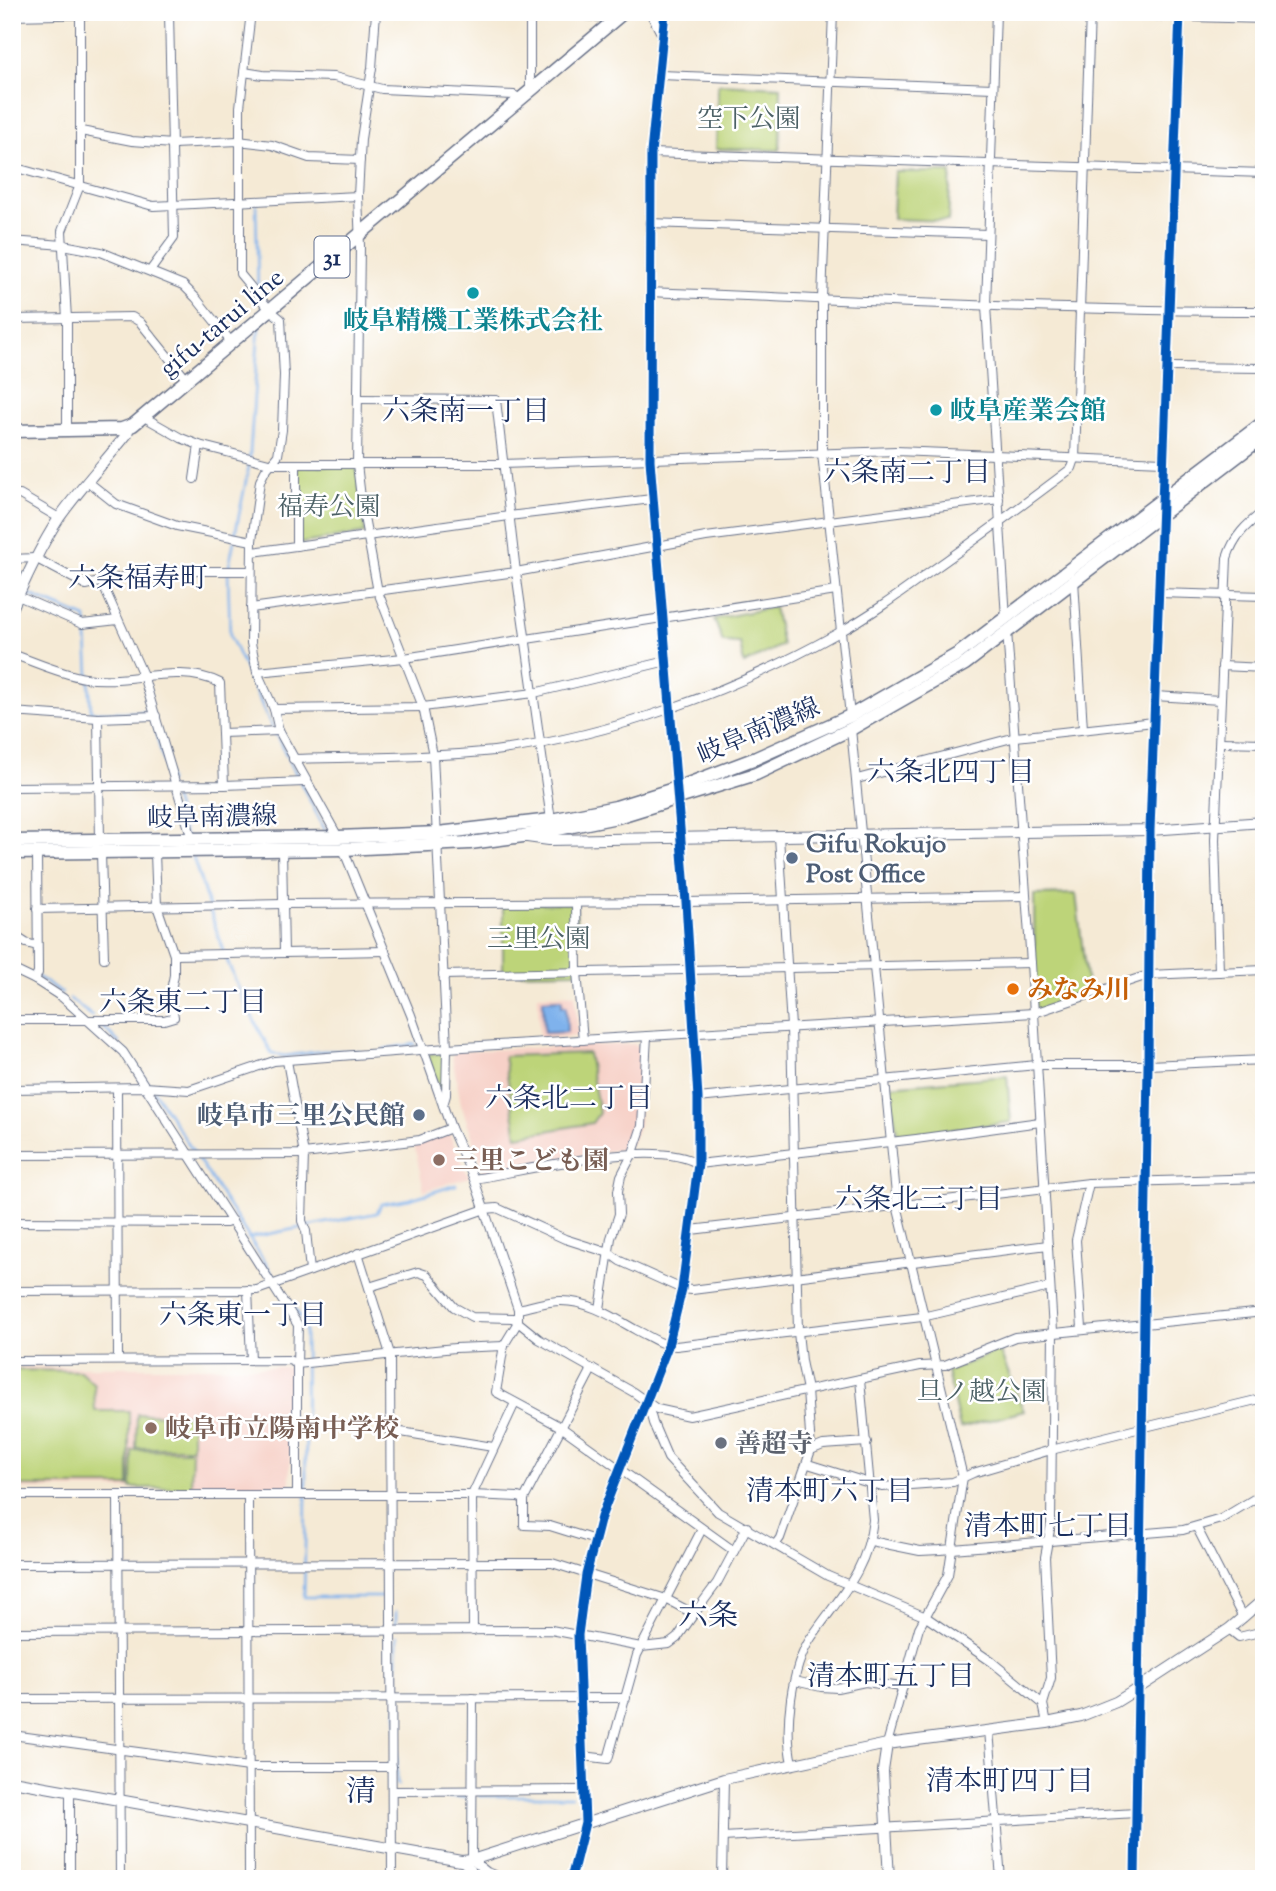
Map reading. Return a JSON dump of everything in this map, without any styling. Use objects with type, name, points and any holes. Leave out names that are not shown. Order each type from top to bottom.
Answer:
[{"type":"main road","name":"gifu-tarui line","points":[[129,427],[624,12]]},
{"type":"main road","name":"岐阜南濃線","points":[[1006,624],[1074,580],[1264,422]]},
{"type":"main road","points":[[12,431],[129,427]]},
{"type":"main road","name":"岐阜南濃線","points":[[438,839],[616,807],[756,774],[850,722],[965,664],[1006,624],[1162,505],[1264,436]]},
{"type":"main road","name":"岐阜南濃線","points":[[12,853],[37,854],[192,839],[340,843],[523,836],[617,817],[678,794]]},
{"type":"main road","name":"岐阜南濃線","points":[[12,841],[155,853],[282,850],[340,843]]},
{"type":"street","points":[[12,16],[195,12]]},
{"type":"street","points":[[251,12],[238,141],[240,274],[281,319],[284,375],[278,455],[260,481],[252,541],[251,643],[257,672],[292,759],[334,827],[485,1209],[518,1309],[518,1322],[503,1346],[496,1392],[561,1427],[734,1550]]},
{"type":"street","points":[[376,12],[358,196],[357,464],[378,592],[423,707],[433,755],[447,1048],[446,1095],[443,1105]]},
{"type":"street","points":[[513,12],[604,17],[611,23]]},
{"type":"street","points":[[652,12],[663,36]]},
{"type":"street","points":[[571,1879],[585,1822],[578,1635],[586,1575],[601,1517],[668,1346],[682,1289],[698,1164],[698,1098],[691,969],[650,460],[651,153],[665,12]]},
{"type":"street","points":[[833,12],[822,299],[822,453],[857,779],[897,1205],[922,1317],[963,1477],[948,1575],[919,1628],[887,1744],[883,1771],[888,1879]]},
{"type":"street","points":[[996,12],[986,306],[1053,1331],[1051,1524],[1045,1557],[1051,1678],[1043,1704],[1046,1723]]},
{"type":"street","points":[[1044,12],[1264,18]]},
{"type":"street","points":[[67,429],[62,230],[80,185],[80,13]]},
{"type":"street","points":[[150,271],[174,238],[169,13]]},
{"type":"street","points":[[244,72],[263,75],[334,76],[382,89],[526,96],[530,13]]},
{"type":"street","points":[[292,759],[494,751],[585,733],[671,708],[762,673],[841,632],[1000,523],[1072,468],[1075,459],[1090,13]]},
{"type":"street","points":[[1135,1879],[1149,1065],[1147,975],[1150,830],[1180,14]]},
{"type":"street","points":[[660,75],[993,88]]},
{"type":"street","points":[[81,131],[132,141],[173,144],[238,141],[272,145],[309,158],[360,160]]},
{"type":"street","points":[[651,153],[1264,173]]},
{"type":"street","points":[[12,170],[20,169],[153,206],[358,196]]},
{"type":"street","points":[[649,223],[988,234]]},
{"type":"street","points":[[12,241],[63,245],[101,252],[183,285],[232,343]]},
{"type":"street","points":[[649,292],[986,306],[1264,311]]},
{"type":"street","points":[[12,319],[132,317],[140,322],[187,380]]},
{"type":"street","points":[[1167,367],[1264,368]]},
{"type":"street","points":[[358,399],[496,400],[516,572],[551,820]]},
{"type":"street","points":[[144,417],[199,445],[273,464],[502,464],[896,451],[1163,461]]},
{"type":"street","points":[[12,609],[35,558],[59,518],[129,427]]},
{"type":"street","points":[[194,479],[199,445]]},
{"type":"street","points":[[296,464],[296,546]]},
{"type":"street","points":[[87,481],[116,504],[177,526],[252,541]]},
{"type":"street","points":[[12,496],[20,495],[59,518]]},
{"type":"street","points":[[253,552],[652,499]]},
{"type":"street","points":[[251,608],[516,572],[706,537],[999,499]]},
{"type":"street","points":[[1219,972],[1216,825],[1227,558],[1239,531],[1264,511]]},
{"type":"street","points":[[12,559],[35,558],[86,585],[151,571],[251,570]]},
{"type":"street","points":[[1074,580],[1083,729]]},
{"type":"street","points":[[102,583],[143,676],[192,839]]},
{"type":"street","points":[[257,672],[404,659],[836,591]]},
{"type":"street","points":[[1158,593],[1264,596]]},
{"type":"street","points":[[18,596],[82,624],[118,620]]},
{"type":"street","points":[[12,654],[84,678],[206,676],[220,682],[224,785]]},
{"type":"street","points":[[274,709],[423,707],[534,693],[667,661]]},
{"type":"street","points":[[1222,666],[1264,668]]},
{"type":"street","points":[[1155,696],[1220,700]]},
{"type":"street","points":[[12,712],[98,718],[156,716]]},
{"type":"street","points":[[98,718],[104,958]]},
{"type":"street","points":[[857,779],[1016,737],[1154,722]]},
{"type":"street","points":[[222,733],[279,731]]},
{"type":"street","points":[[1220,741],[1264,743]]},
{"type":"street","points":[[12,787],[305,782]]},
{"type":"street","points":[[523,836],[549,840],[1150,830],[1264,822]]},
{"type":"street","points":[[775,1545],[780,1538],[811,1451],[807,1390],[798,1332],[791,1027],[779,836]]},
{"type":"street","points":[[282,850],[284,953]]},
{"type":"street","points":[[12,1020],[164,1020],[174,1017],[170,995],[174,956],[157,906],[155,853]]},
{"type":"street","points":[[35,980],[38,973],[37,854]]},
{"type":"street","points":[[37,909],[1026,896]]},
{"type":"street","points":[[576,903],[577,971],[583,1040]]},
{"type":"street","points":[[12,934],[37,946]]},
{"type":"street","points":[[174,956],[385,951]]},
{"type":"street","points":[[443,975],[1031,963]]},
{"type":"street","points":[[12,969],[63,998],[123,1052],[298,1325],[297,1495]]},
{"type":"street","points":[[12,1089],[145,1087],[189,1090],[274,1061],[1034,1013],[1147,975],[1264,970]]},
{"type":"street","points":[[600,1309],[611,1238],[619,1214],[618,1191],[621,1176],[633,1153],[642,1126],[647,1036]]},
{"type":"street","points":[[698,1098],[1037,1065],[1149,1065],[1264,1060]]},
{"type":"street","points":[[287,1061],[304,1154],[302,1221],[306,1231],[310,1271]]},
{"type":"street","points":[[117,1088],[118,1360]]},
{"type":"street","points":[[474,1179],[633,1153],[687,1157],[698,1164],[1040,1122]]},
{"type":"street","points":[[12,1156],[304,1154],[420,1140],[451,1128]]},
{"type":"street","points":[[691,1230],[1089,1184],[1264,1178]]},
{"type":"street","points":[[1082,1328],[1076,1240],[1089,1184]]},
{"type":"street","points":[[12,1291],[257,1290],[485,1209],[497,1208],[565,1239],[609,1253],[620,1261],[682,1289],[692,1290],[1048,1245]]},
{"type":"street","points":[[12,1222],[232,1221]]},
{"type":"street","points":[[358,1253],[390,1354],[392,1879]]},
{"type":"street","points":[[369,1287],[418,1272],[427,1275],[454,1307],[472,1317],[513,1318],[539,1339],[648,1401],[657,1409],[689,1416],[860,1379],[945,1365],[1015,1337],[1082,1328],[1264,1312]]},
{"type":"street","points":[[518,1309],[562,1301],[600,1309],[668,1346],[922,1317],[1050,1287]]},
{"type":"street","points":[[248,1290],[251,1360]]},
{"type":"street","points":[[12,1361],[289,1360],[297,1364],[455,1348],[503,1346]]},
{"type":"street","points":[[592,1369],[524,1499],[524,1525],[550,1526],[595,1540]]},
{"type":"street","points":[[792,1763],[789,1707],[795,1681],[810,1640],[850,1586],[871,1541],[871,1485],[860,1379]]},
{"type":"street","points":[[807,1464],[882,1487],[953,1482],[1051,1450],[1264,1398]]},
{"type":"street","points":[[648,1401],[653,1423],[668,1458],[718,1512],[828,1576],[926,1617],[992,1662],[1043,1704]]},
{"type":"street","points":[[472,1631],[472,1495],[515,1403]]},
{"type":"street","points":[[389,1430],[493,1447]]},
{"type":"street","points":[[811,1451],[823,1445],[867,1442]]},
{"type":"street","points":[[871,1541],[920,1550],[1196,1528],[1221,1519],[1264,1493]]},
{"type":"street","points":[[12,1495],[472,1495],[524,1499]]},
{"type":"street","points":[[248,1495],[249,1879]]},
{"type":"street","points":[[118,1496],[120,1879]]},
{"type":"street","points":[[12,1632],[551,1630],[641,1647],[669,1644],[677,1638],[717,1583],[747,1527]]},
{"type":"street","points":[[1196,1528],[1243,1618]]},
{"type":"street","points":[[583,1756],[608,1759],[641,1647],[702,1529]]},
{"type":"street","points":[[12,1564],[552,1563],[666,1599],[694,1614]]},
{"type":"street","points":[[467,1861],[724,1779],[887,1744],[1081,1716],[1116,1702],[1137,1689],[1229,1629],[1264,1600]]},
{"type":"street","points":[[1229,1629],[1239,1637],[1264,1632]]},
{"type":"street","points":[[795,1681],[837,1688],[865,1682],[902,1686]]},
{"type":"street","points":[[473,1698],[473,1790],[467,1861],[473,1879]]},
{"type":"street","points":[[12,1699],[626,1699]]},
{"type":"street","points":[[989,1730],[1001,1879]]},
{"type":"street","points":[[12,1735],[248,1767],[392,1767]]},
{"type":"street","points":[[722,1879],[724,1779]]},
{"type":"street","points":[[12,1781],[467,1861],[504,1879]]},
{"type":"street","points":[[392,1791],[584,1790]]},
{"type":"street","points":[[69,1792],[69,1879]]},
{"type":"street","points":[[723,1837],[1136,1813]]},
{"type":"shaded area","points":[[575,994],[578,1034],[539,1039],[538,995]]},
{"type":"shaded area","points":[[634,1044],[640,1048],[639,1124],[631,1144],[621,1149],[484,1171],[461,1104],[452,1056],[457,1051]]},
{"type":"shaded area","name":"三里こども園","points":[[448,1131],[469,1177],[424,1191],[414,1144]]},
{"type":"shaded area","name":"岐阜市立陽南中学校","points":[[12,1367],[287,1367],[290,1371],[290,1486],[286,1489],[12,1489]]},
{"type":"green space","name":"空下公園","points":[[718,84],[781,87],[780,150],[716,149]]},
{"type":"green space","points":[[895,172],[951,172],[948,221],[893,219]]},
{"type":"green space","name":"福寿公園","points":[[356,465],[365,533],[297,544],[297,466]]},
{"type":"green space","points":[[774,607],[782,645],[744,664],[740,643],[723,642],[714,619]]},
{"type":"green space","points":[[1076,894],[1088,995],[1035,1012],[1034,895]]},
{"type":"green space","name":"三里公園","points":[[576,903],[577,972],[503,973],[503,904]]},
{"type":"green space","points":[[446,1053],[445,1092],[440,1092],[427,1054]]},
{"type":"green space","points":[[588,1053],[599,1113],[592,1123],[517,1136],[504,1056]]},
{"type":"green space","points":[[1007,1076],[1011,1122],[898,1136],[889,1086]]},
{"type":"green space","name":"旦ノ越公園","points":[[999,1350],[1024,1411],[960,1428],[947,1372]]},
{"type":"green space","points":[[12,1370],[80,1371],[94,1384],[95,1411],[129,1411],[129,1486],[12,1486]]},
{"type":"green space","points":[[137,1414],[192,1415],[192,1448],[136,1448]]},
{"type":"green space","points":[[132,1450],[192,1451],[191,1488],[131,1488]]},
{"type":"water","points":[[562,999],[562,1006],[566,1006],[567,1032],[544,1033],[543,1000]]},
{"type":"waterway","points":[[256,203],[258,291]]},
{"type":"waterway","points":[[235,535],[249,466],[259,326]]},
{"type":"waterway","points":[[234,541],[228,571],[230,636],[272,727]]},
{"type":"waterway","points":[[24,592],[86,618],[91,712],[150,712]]},
{"type":"waterway","points":[[152,718],[169,782]]},
{"type":"waterway","points":[[275,733],[325,830]]},
{"type":"waterway","points":[[171,789],[185,836]]},
{"type":"waterway","points":[[193,857],[223,951],[244,1001],[272,1054],[285,1056],[322,1051],[360,1051]]},
{"type":"waterway","points":[[38,977],[62,993]]},
{"type":"waterway","points":[[70,999],[92,1016]]},
{"type":"waterway","points":[[99,1023],[119,1043]]},
{"type":"waterway","points":[[384,1049],[415,1044]]},
{"type":"waterway","points":[[126,1051],[150,1086]]},
{"type":"waterway","points":[[154,1091],[305,1324],[306,1491]]},
{"type":"waterway","points":[[248,1238],[377,1213],[381,1204],[410,1199],[456,1185]]},
{"type":"waterway","points":[[306,1496],[304,1597],[384,1597]]},
{"type":"waterway","points":[[396,1611],[396,1626]]},
{"type":"waterway","points":[[397,1636],[397,1694]]},
{"type":"waterway","points":[[397,1704],[399,1785]]},
{"type":"waterway","points":[[407,1795],[466,1797]]},
{"type":"waterway","points":[[479,1796],[571,1796]]},
{"type":"cycle path","points":[[571,1879],[585,1823],[578,1635],[586,1575],[601,1517],[668,1346],[682,1289],[698,1164],[698,1098],[686,902],[650,460],[651,153],[665,12]]},
{"type":"cycle path","points":[[1135,1879],[1150,830],[1180,12]]},
{"type":"place","name":"岐阜精機工業株式会社","points":[[473,293]]},
{"type":"place","name":"岐阜産業会館","points":[[936,410]]},
{"type":"place","name":"Gifu Rokujo Post Office","points":[[792,858]]},
{"type":"place","name":"みなみ川","points":[[1013,989]]},
{"type":"place","name":"岐阜市三里公民館","points":[[419,1115]]},
{"type":"place","name":"三里こども園","points":[[439,1160]]},
{"type":"place","name":"岐阜市立陽南中学校","points":[[151,1428]]},
{"type":"place","name":"善超寺","points":[[721,1443]]},
{"type":"district","name":"六条南一丁目","points":[[466,410]]},
{"type":"district","name":"六条南二丁目","points":[[907,471]]},
{"type":"district","name":"六条福寿町","points":[[138,577]]},
{"type":"district","name":"六条北四丁目","points":[[951,771]]},
{"type":"district","name":"六条東二丁目","points":[[183,1001]]},
{"type":"district","name":"六条北二丁目","points":[[569,1097]]},
{"type":"district","name":"六条北三丁目","points":[[919,1198]]},
{"type":"district","name":"六条東一丁目","points":[[243,1314]]},
{"type":"district","name":"清本町六丁目","points":[[830,1490]]},
{"type":"district","name":"清本町七丁目","points":[[1048,1525]]},
{"type":"district","name":"六条","points":[[708,1615]]},
{"type":"district","name":"清本町五丁目","points":[[891,1675]]},
{"type":"district","name":"清本町四丁目","points":[[1010,1780]]},
{"type":"district","name":"清","points":[[361,1791]]}]
